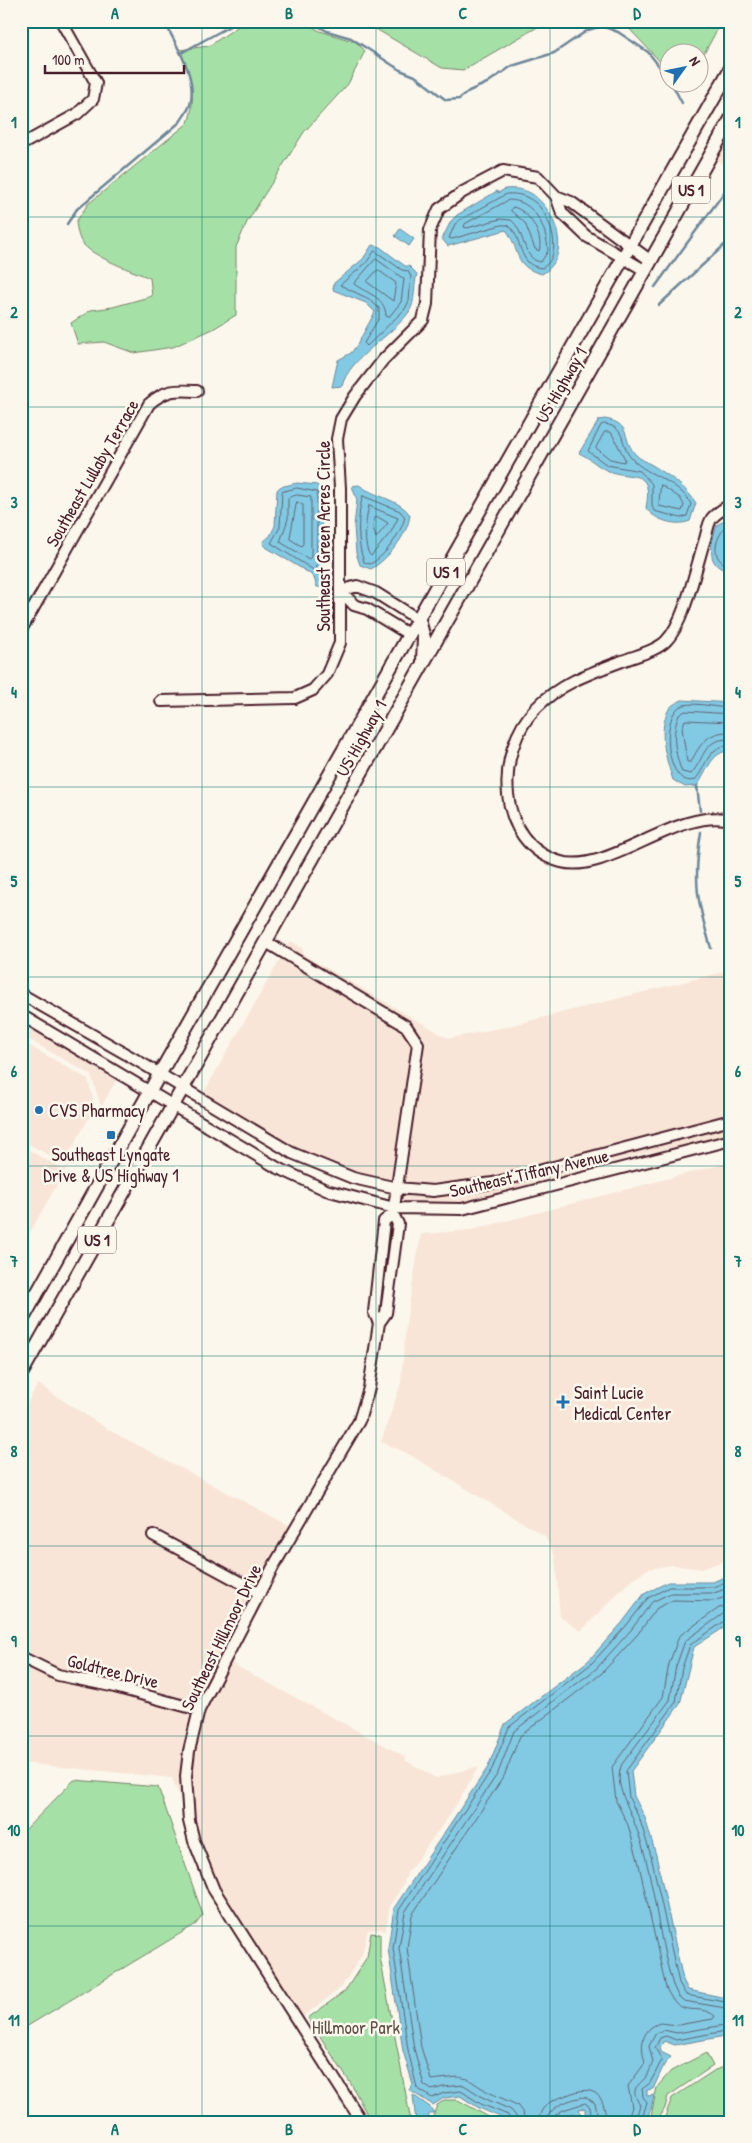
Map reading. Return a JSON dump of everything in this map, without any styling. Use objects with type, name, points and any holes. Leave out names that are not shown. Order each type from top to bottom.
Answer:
[{"type":"main road","name":"US Highway 1","points":[[21,1322],[149,1092],[419,620],[731,68]]},
{"type":"main road","name":"US Highway 1","points":[[21,1374],[731,119]]},
{"type":"main road","points":[[419,620],[424,638],[423,664]]},
{"type":"street","points":[[21,145],[77,114],[94,99],[96,84],[61,21]]},
{"type":"street","name":"Southeast Green Acres Circle","points":[[161,701],[294,698],[313,690],[327,674],[340,644],[340,488],[337,439],[341,422],[355,396],[383,360],[423,320],[427,304],[429,244],[434,217],[439,209],[463,192],[503,171],[538,177],[556,196],[562,213],[586,236],[627,252]]},
{"type":"street","name":"Southeast Green Acres Circle","points":[[556,196],[572,202],[627,252],[648,266]]},
{"type":"street","name":"Southeast Lullaby Terrace","points":[[21,630],[149,404],[160,394],[174,390],[197,391]]},
{"type":"street","points":[[731,504],[712,518],[682,617],[666,641],[649,651],[565,685],[530,715],[516,736],[507,768],[508,804],[518,828],[541,854],[563,863],[573,865],[597,859],[696,821],[713,818],[731,820]]},
{"type":"street","points":[[410,635],[366,608],[354,605],[341,591],[357,586],[376,594],[419,620]]},
{"type":"street","name":"Southeast Hillmoor Drive","points":[[266,942],[406,1026],[418,1044],[394,1211],[384,1221],[374,1312],[379,1323],[369,1388],[359,1421],[260,1593],[199,1710],[189,1751],[186,1776],[189,1821],[200,1860],[214,1890],[362,2122]]},
{"type":"street","name":"Southeast Tiffany Avenue","points":[[21,994],[292,1153],[353,1178],[397,1188],[434,1191],[493,1183],[731,1120]]},
{"type":"street","name":"Southeast Tiffany Avenue","points":[[21,1015],[149,1092],[300,1179],[326,1190],[394,1211],[462,1209],[731,1140]]},
{"type":"street","points":[[153,1535],[260,1593]]},
{"type":"street","name":"Goldtree Drive","points":[[21,1657],[58,1675],[111,1686],[199,1710]]},
{"type":"shaded area","points":[[731,136],[731,171],[717,160]]},
{"type":"shaded area","points":[[291,941],[302,948],[304,955],[446,1037],[451,1038],[505,1027],[731,970],[731,1115],[492,1178],[434,1186],[403,1184],[422,1040],[409,1022],[286,948]]},
{"type":"shaded area","points":[[281,958],[402,1030],[412,1045],[393,1182],[355,1173],[295,1149],[203,1094]]},
{"type":"shaded area","points":[[21,1021],[117,1079],[21,1248],[21,1146],[61,1168],[66,1168],[101,1107],[91,1075],[21,1035]]},
{"type":"shaded area","points":[[21,1041],[88,1079],[95,1107],[64,1163],[21,1140]]},
{"type":"shaded area","points":[[731,1125],[731,1133],[706,1141],[645,1153],[474,1201],[442,1204],[414,1203],[401,1200],[402,1194],[433,1196],[494,1188]]},
{"type":"shaded area","name":"Saint Lucie Medical Center","points":[[731,1162],[731,1558],[702,1569],[672,1565],[648,1569],[626,1585],[581,1631],[560,1617],[555,1557],[545,1536],[405,1452],[381,1442],[401,1383],[406,1323],[421,1234],[471,1230]]},
{"type":"shaded area","points":[[38,1384],[107,1429],[292,1527],[269,1565],[195,1709],[183,1751],[182,1803],[172,1778],[21,1763],[21,1413]]},
{"type":"shaded area","points":[[300,1533],[231,1663],[406,1757],[405,1760],[436,1778],[479,1766],[450,1815],[408,1872],[403,1885],[390,1906],[385,1932],[381,1929],[368,1930],[362,1955],[341,1988],[305,2015],[303,2019],[218,1887],[199,1840],[194,1820],[191,1776],[194,1751],[204,1712],[278,1569]]},
{"type":"green space","points":[[246,21],[302,21],[320,31],[356,42],[365,51],[348,84],[304,132],[247,222],[236,247],[236,315],[213,329],[173,347],[134,353],[104,342],[78,344],[71,323],[91,310],[113,307],[152,296],[150,278],[115,264],[89,249],[80,239],[76,222],[88,204],[188,123],[192,104],[191,86],[187,68],[179,50],[209,46]]},
{"type":"green space","points":[[368,21],[548,21],[463,70],[442,68],[369,25]]},
{"type":"green space","points":[[622,21],[722,21],[710,43],[660,42],[660,61]]},
{"type":"green space","points":[[74,1780],[158,1787],[203,1915],[196,1924],[21,2030],[21,1834]]},
{"type":"green space","name":"Hillmoor Park","points":[[371,1933],[380,1934],[380,1957],[411,2122],[371,2122],[351,2084],[308,2018],[345,1991],[367,1957]]},
{"type":"green space","points":[[706,2053],[713,2066],[668,2096],[665,2108],[657,2122],[647,2122],[651,2116],[657,2087],[671,2071]]},
{"type":"green space","points":[[731,2065],[731,2122],[663,2122],[672,2098],[715,2070]]},
{"type":"green space","points":[[445,2100],[458,2100],[498,2122],[431,2122],[437,2105]]},
{"type":"water","points":[[505,189],[519,189],[532,194],[541,202],[554,222],[558,234],[559,246],[557,257],[542,274],[532,271],[521,262],[511,237],[506,230],[448,246],[442,239],[451,221],[457,215],[497,191],[498,193]]},
{"type":"water","points":[[400,229],[414,239],[409,246],[395,236]]},
{"type":"water","points":[[372,245],[380,247],[405,266],[409,266],[417,274],[413,303],[402,321],[353,366],[342,386],[332,387],[338,360],[351,353],[375,312],[366,303],[333,290],[334,283],[363,259]]},
{"type":"water","points":[[605,419],[620,424],[636,455],[671,477],[692,497],[696,503],[690,521],[672,523],[654,516],[646,508],[648,495],[647,486],[643,480],[638,477],[606,470],[579,453],[599,420]]},
{"type":"water","points":[[297,483],[317,485],[322,490],[321,587],[317,587],[314,578],[309,573],[264,546],[263,542],[270,536],[275,526],[277,490],[280,487]]},
{"type":"water","points":[[359,485],[400,505],[410,515],[405,531],[396,546],[384,560],[371,569],[360,565],[356,553],[354,526],[357,500],[352,486]]},
{"type":"water","points":[[731,517],[731,571],[722,569],[713,560],[712,547],[717,525]]},
{"type":"water","points":[[682,700],[731,703],[731,751],[719,754],[714,758],[697,786],[685,787],[673,780],[665,754],[663,735],[665,717],[670,708]]},
{"type":"water","points":[[731,1574],[731,1623],[694,1647],[680,1704],[631,1771],[634,1796],[645,1818],[656,1855],[683,1980],[688,1990],[731,1999],[731,2035],[675,2045],[664,2041],[660,2047],[661,2052],[671,2057],[664,2065],[653,2089],[647,2090],[647,2096],[654,2095],[651,2109],[645,2122],[593,2122],[585,2119],[585,2108],[579,2109],[582,2118],[575,2113],[566,2114],[555,2122],[512,2122],[479,2108],[460,2096],[444,2098],[433,2105],[409,2090],[413,2084],[403,2051],[388,1948],[394,1908],[488,1767],[505,1724],[588,1661],[622,1623],[644,1594],[668,1582],[713,1582]]},
{"type":"water","points":[[413,2095],[430,2107],[434,2113],[429,2113],[427,2122],[416,2122]]},
{"type":"waterway","points":[[67,224],[77,209],[180,122],[190,105],[191,83],[185,62],[164,21]]},
{"type":"waterway","points":[[181,53],[239,21]]},
{"type":"waterway","points":[[309,21],[327,31],[351,38],[400,70],[415,76],[446,100],[459,99],[469,91],[487,83],[512,66],[554,53],[588,30],[602,26],[618,32],[648,52],[660,67]]},
{"type":"waterway","points":[[676,92],[682,103]]},
{"type":"waterway","points":[[655,287],[731,183]]},
{"type":"waterway","points":[[659,305],[731,239]]},
{"type":"waterway","points":[[697,786],[700,811]]},
{"type":"waterway","points":[[701,832],[697,864],[698,891],[702,917],[711,948]]},
{"type":"place","name":"CVS Pharmacy","points":[[39,1110]]},
{"type":"place","name":"Southeast Lyngate Drive & US Highway 1","points":[[111,1135]]},
{"type":"place","name":"Saint Lucie Medical Center","points":[[563,1402]]}]
